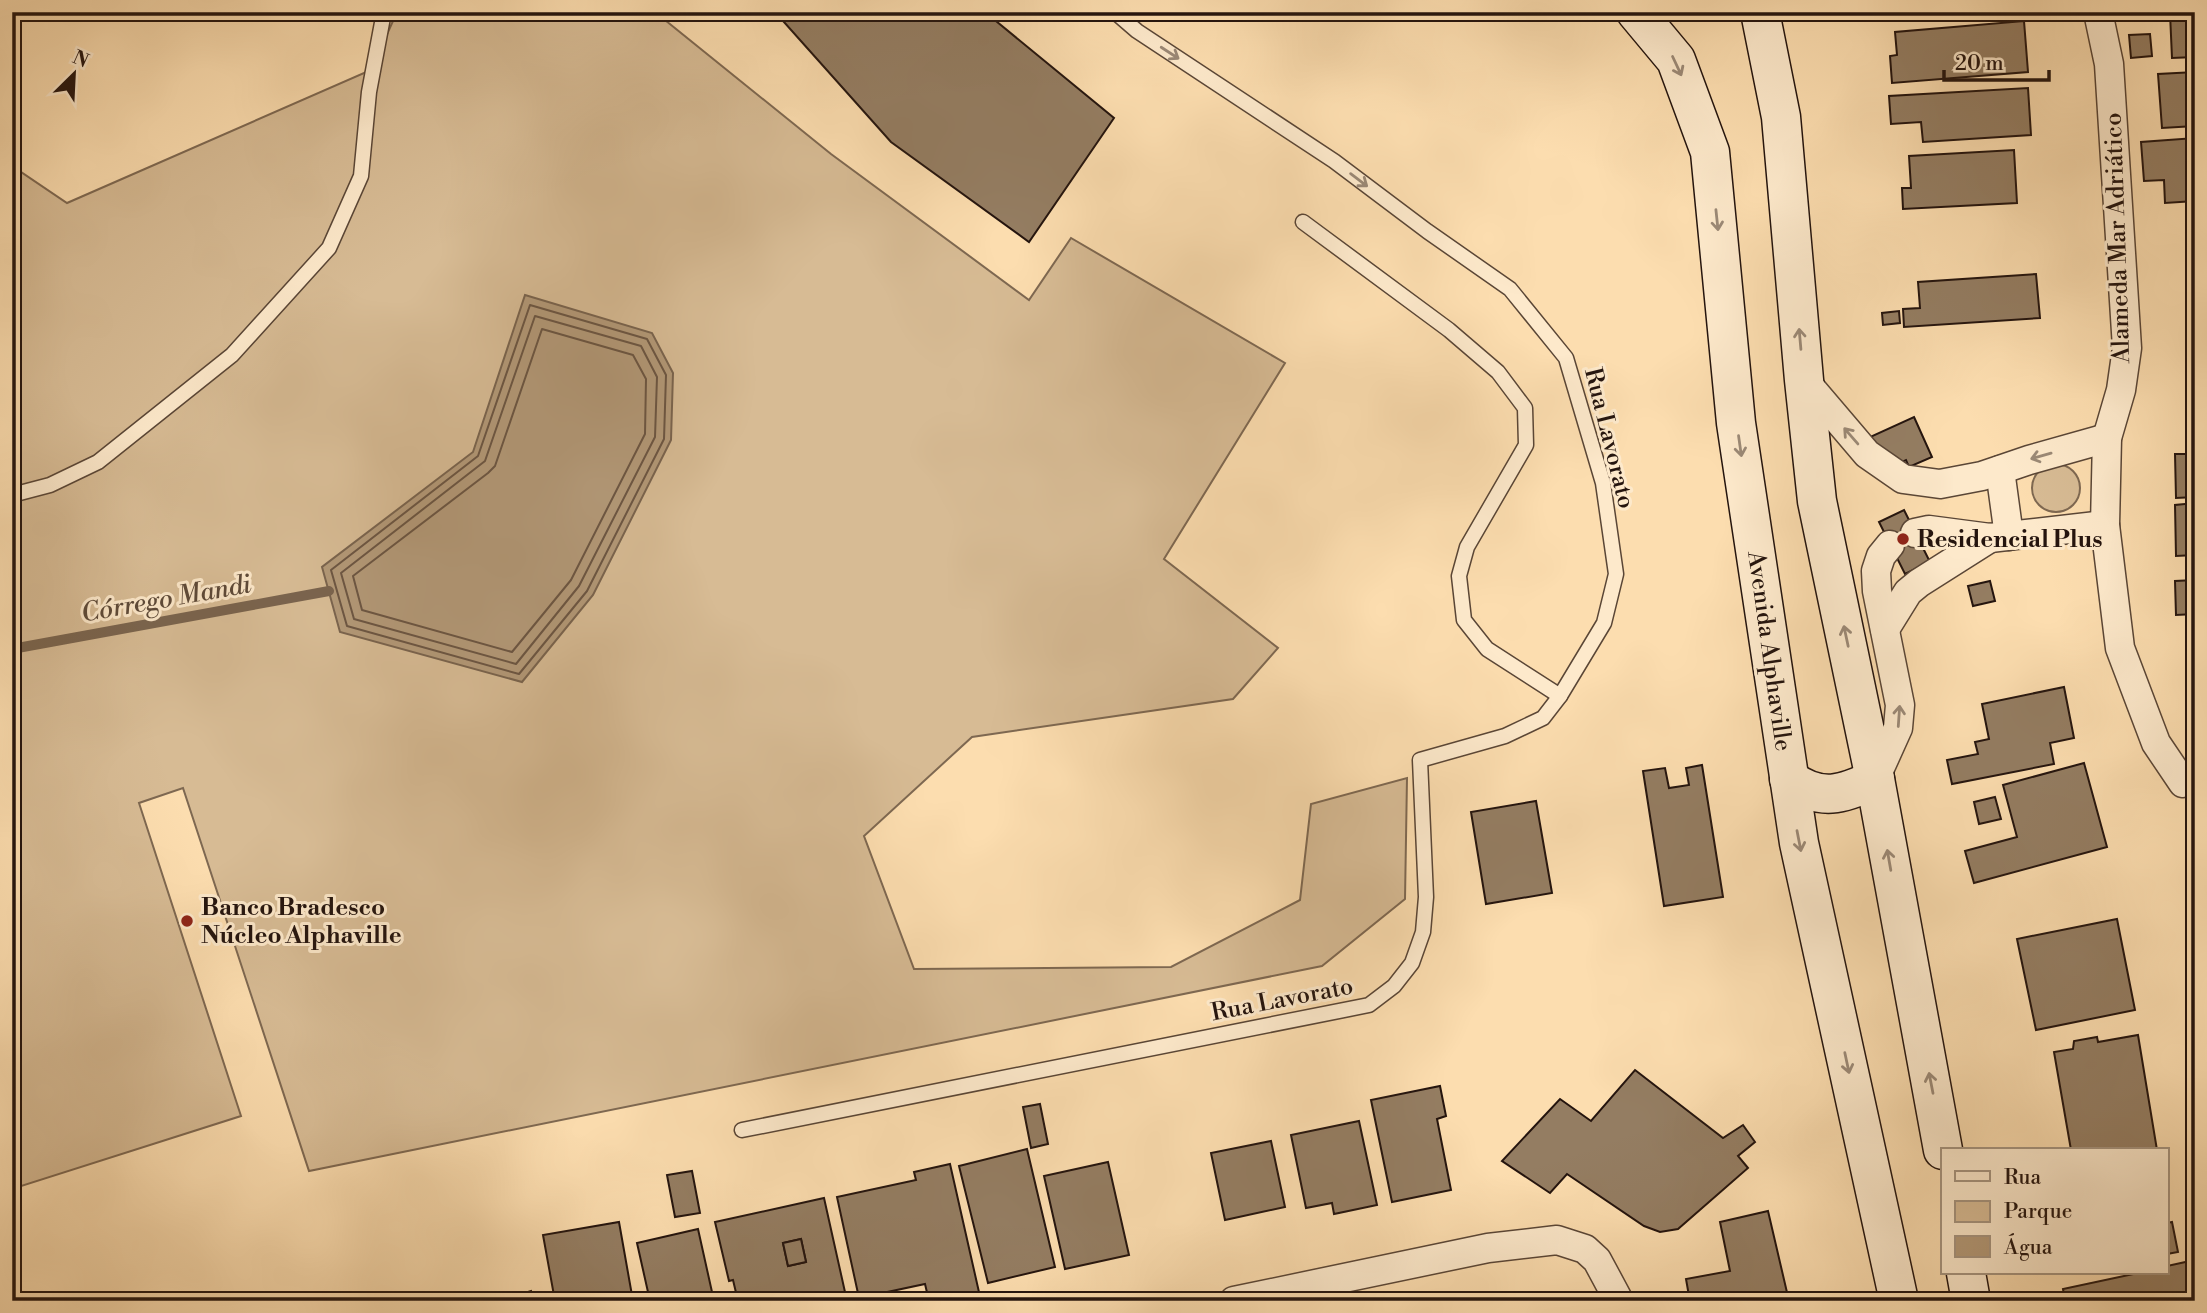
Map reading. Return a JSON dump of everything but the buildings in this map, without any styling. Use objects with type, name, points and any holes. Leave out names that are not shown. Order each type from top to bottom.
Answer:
[{"type":"main road","name":"Avenida Alphaville","points":[[1636,12],[1676,60],[1710,152],[1736,423],[1799,843],[1899,1301]]},
{"type":"main road","points":[[1760,12],[1781,117],[1817,501],[1875,779],[1943,1148]]},
{"type":"main road","points":[[1789,779],[1802,789],[1820,794],[1837,794],[1856,789],[1875,779]]},
{"type":"main road","points":[[1966,1274],[1971,1301]]},
{"type":"street","name":"Alameda Mar Adriático","points":[[2098,12],[2109,64],[2127,348],[2121,390],[2107,438],[2105,525],[2120,648],[2156,743],[2183,783]]},
{"type":"street","points":[[1804,380],[1867,454],[1903,479],[1940,484],[1982,476],[2107,438]]},
{"type":"street","points":[[1999,537],[2000,470]]},
{"type":"street","points":[[1915,533],[1929,530],[1999,537],[2105,525]]},
{"type":"street","points":[[1885,629],[1908,592],[1919,583],[1999,537]]},
{"type":"street","points":[[1875,779],[1898,728],[1900,705],[1877,591],[1876,570],[1881,556],[1890,545]]},
{"type":"street","points":[[1234,1301],[1488,1248],[1557,1240],[1585,1249],[1591,1254],[1607,1276],[1619,1301]]},
{"type":"lane","points":[[12,495],[50,485],[98,462],[232,355],[329,248],[361,176],[369,92],[384,12]]},
{"type":"lane","name":"Rua Lavorato","points":[[742,1130],[1369,1005],[1394,986],[1412,962],[1423,932],[1426,897],[1420,760],[1505,736],[1543,718],[1560,696],[1604,623],[1616,574],[1603,483],[1566,358],[1510,289],[1334,161],[1137,31],[1115,12]]},
{"type":"lane","points":[[1303,222],[1449,330],[1498,372],[1525,408],[1526,445],[1467,547],[1460,576],[1464,620],[1488,649],[1560,696]]},
{"type":"green space","points":[[397,12],[655,12],[831,154],[1029,300],[1071,238],[1285,363],[1164,559],[1278,648],[1233,699],[972,737],[864,836],[914,969],[1171,967],[1300,900],[1311,804],[1407,778],[1405,899],[1322,966],[309,1171],[183,788],[139,803],[241,1116],[12,1189],[12,166],[67,203],[371,70]]},
{"type":"green space","points":[[2056,464],[2065,465],[2073,471],[2079,479],[2079,497],[2073,505],[2065,511],[2056,512],[2047,511],[2039,505],[2033,497],[2032,488],[2033,479],[2039,471],[2047,465]]},
{"type":"water","points":[[525,295],[652,333],[673,373],[671,440],[593,595],[522,682],[340,632],[322,567],[473,452]]},
{"type":"waterway","name":"Córrego Mandi","points":[[12,649],[329,591]]},
{"type":"place","name":"Residencial Plus","points":[[1903,539]]},
{"type":"place","name":"Banco Bradesco Núcleo Alphaville","points":[[187,921]]}]
